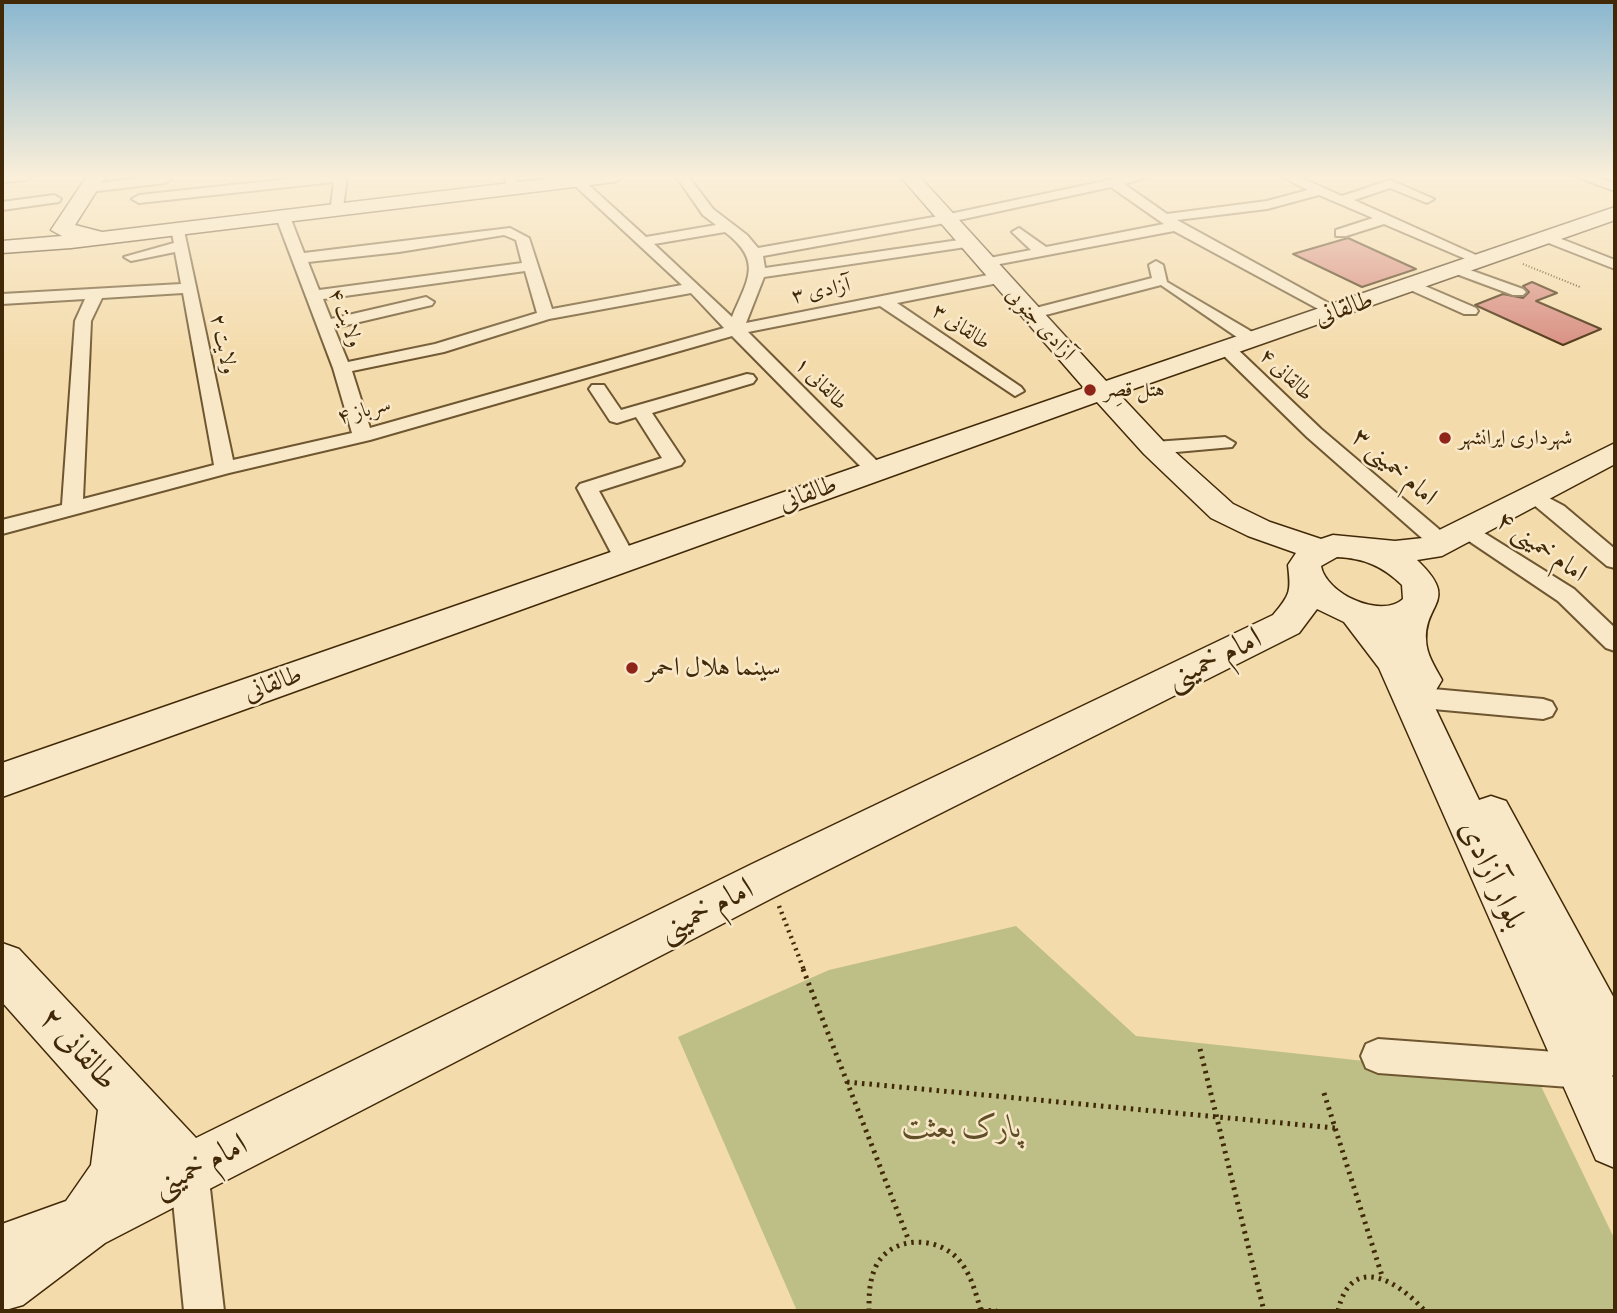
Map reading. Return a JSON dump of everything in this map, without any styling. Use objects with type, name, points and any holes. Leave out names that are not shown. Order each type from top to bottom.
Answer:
[{"type":"main road","points":[[6,243],[61,237]]},
{"type":"main road","points":[[6,243],[184,237]]},
{"type":"main road","name":"آزادی جنوبی","points":[[961,237],[1154,448],[1222,511],[1311,569]]},
{"type":"main road","name":"طالقانی","points":[[2,780],[875,470],[1335,313],[1546,237]]},
{"type":"main road","points":[[1311,569],[1350,546],[1395,552],[1445,539],[1614,455]]},
{"type":"main road","name":"بلوار آزادی","points":[[1445,539],[1424,563],[1422,596],[1407,627],[1410,654],[1603,1040],[1615,1141]]},
{"type":"main road","points":[[1286,624],[1312,612],[1349,612],[1375,619],[1399,618],[1416,610],[1422,596],[1403,566],[1369,549]]},
{"type":"main road","name":"بلوار آزادی","points":[[1311,569],[1325,599],[1349,612],[1386,649],[1603,1040]]},
{"type":"main road","name":"امام خمینی","points":[[85,1223],[768,878],[1286,624],[1304,601],[1311,569]]},
{"type":"main road","name":"طالقانی ۲","points":[[4,970],[189,1171]]},
{"type":"main road","points":[[2,1284],[85,1223],[118,1175],[126,1101]]},
{"type":"main road","points":[[2,1253],[85,1223]]},
{"type":"street","name":"ولایت ۴","points":[[291,237],[342,368],[363,436]]},
{"type":"street","points":[[299,258],[399,248],[466,237]]},
{"type":"street","points":[[520,237],[546,315]]},
{"type":"street","name":"طالقانی ۱","points":[[638,237],[694,288],[875,470]]},
{"type":"street","points":[[643,242],[670,237]]},
{"type":"street","points":[[735,330],[758,273],[755,253],[739,237]]},
{"type":"street","points":[[755,253],[843,237]]},
{"type":"street","points":[[1025,237],[1043,252]]},
{"type":"street","name":"آزادی ۳","points":[[735,330],[882,300],[991,271],[1043,252],[1105,237]]},
{"type":"street","points":[[1198,237],[1335,313]]},
{"type":"street","points":[[1425,237],[1478,261],[1518,292]]},
{"type":"street","points":[[1561,237],[1615,265]]},
{"type":"street","points":[[1567,237],[1615,250]]},
{"type":"street","points":[[131,257],[180,238]]},
{"type":"street","name":"ولایت ۲","points":[[180,238],[225,468]]},
{"type":"street","points":[[758,273],[966,243]]},
{"type":"street","points":[[1030,314],[1160,281],[1156,265]]},
{"type":"street","points":[[314,295],[531,266]]},
{"type":"street","points":[[1411,285],[1469,310]]},
{"type":"street","name":"طالقانی ۴","points":[[1168,286],[1240,344],[1314,433]]},
{"type":"street","points":[[2,299],[188,288]]},
{"type":"street","points":[[342,368],[438,348],[622,294],[694,288]]},
{"type":"street","points":[[72,508],[83,321],[96,293]]},
{"type":"street","name":"طالقانی ۳","points":[[882,300],[1015,391]]},
{"type":"street","points":[[325,325],[426,302]]},
{"type":"street","name":"سرباز ۴","points":[[2,527],[225,468],[363,436],[735,330]]},
{"type":"street","points":[[598,389],[617,417],[747,379]]},
{"type":"street","points":[[625,559],[587,488],[674,461],[641,410]]},
{"type":"street","name":"امام خمینی ۳","points":[[1314,433],[1445,539]]},
{"type":"street","points":[[1154,448],[1225,443]]},
{"type":"street","points":[[1532,495],[1557,511],[1615,561]]},
{"type":"street","name":"امام خمینی ۴","points":[[1445,539],[1566,595],[1615,642]]},
{"type":"street","points":[[1433,698],[1543,709]]},
{"type":"street","points":[[1378,1056],[1603,1040]]},
{"type":"street","points":[[189,1171],[204,1311]]},
{"type":"path","points":[[1478,261],[1580,287]]},
{"type":"path","points":[[768,878],[909,1241]]},
{"type":"path","points":[[1200,1049],[1214,1116],[1264,1311]]},
{"type":"path","points":[[847,1082],[1335,1128]]},
{"type":"path","points":[[1324,1093],[1383,1279]]},
{"type":"path","points":[[869,1311],[870,1282],[879,1263],[892,1249],[909,1241],[926,1240],[942,1245],[957,1255],[978,1290],[981,1311],[997,1311]]},
{"type":"path","points":[[1338,1311],[1342,1292],[1352,1281],[1366,1276],[1400,1286],[1425,1311]]},
{"type":"green space","name":"پارک بعثت","points":[[1016,926],[1136,1036],[1538,1080],[1615,1240],[1615,1311],[797,1311],[678,1037],[829,970]]},
{"type":"building","points":[[1348,238],[1416,269],[1362,287],[1293,254]]},
{"type":"building","points":[[1532,282],[1557,293],[1536,301],[1601,329],[1563,345],[1475,305],[1503,294],[1523,298],[1529,292],[1523,286]]},
{"type":"place","name":"هتل قصِر","points":[[1090,390]]},
{"type":"place","name":"شهرداری ایرانشهر","points":[[1445,438]]},
{"type":"place","name":"سینما هلال احمر","points":[[632,668]]}]
